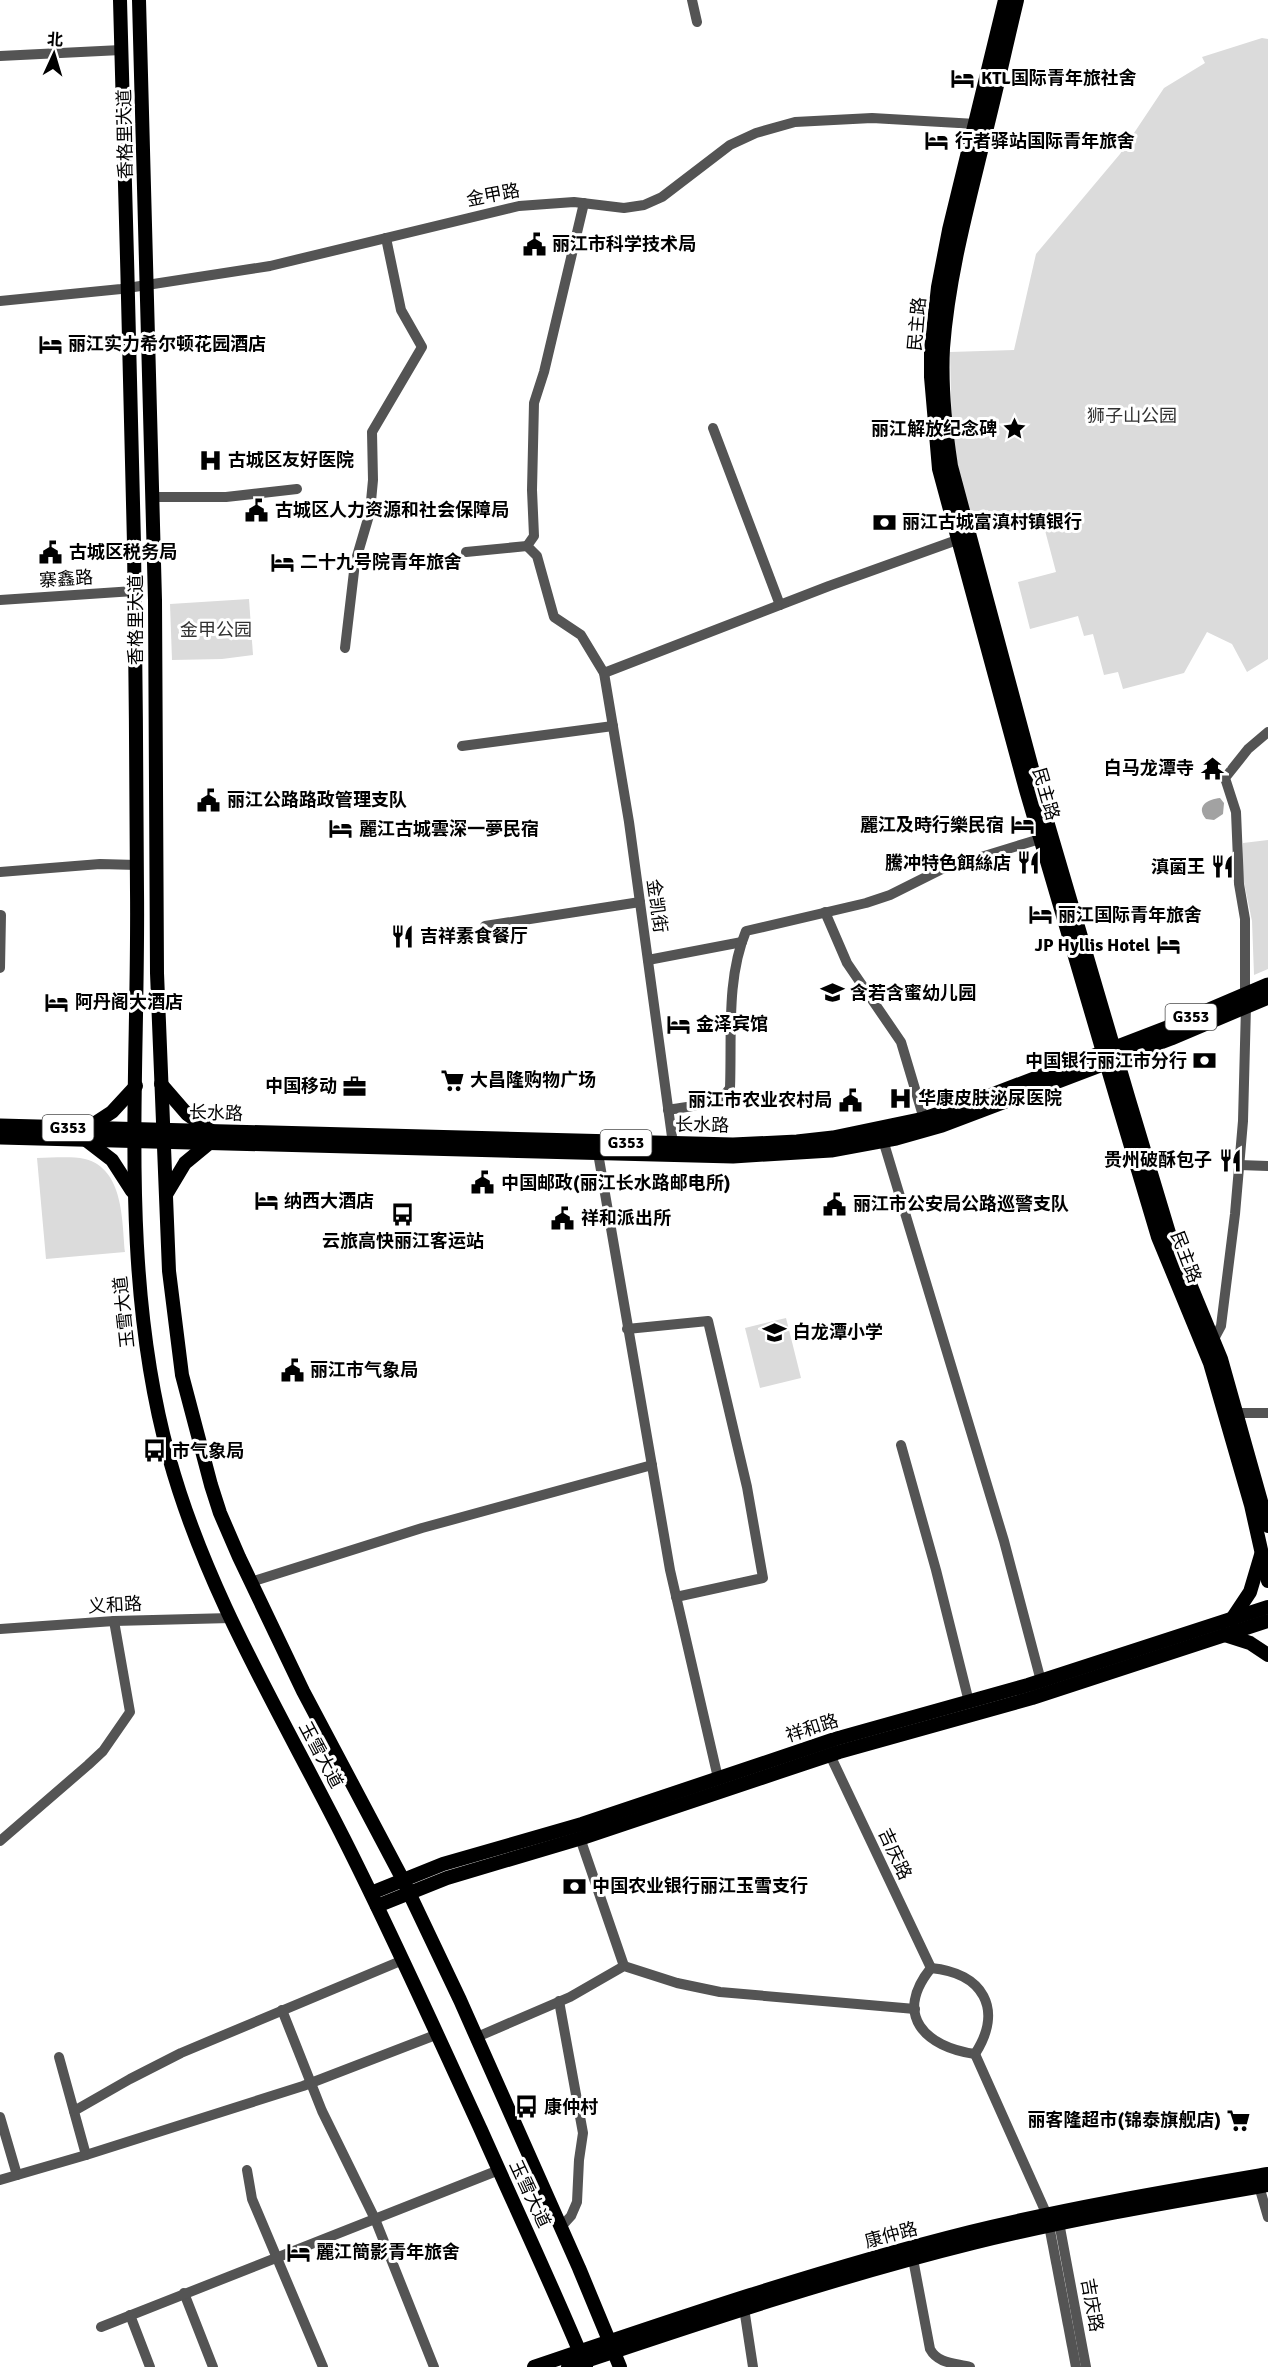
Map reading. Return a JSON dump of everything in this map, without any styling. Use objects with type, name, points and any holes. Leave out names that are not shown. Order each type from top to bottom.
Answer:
[{"type":"highway","name":"长水路","points":[[1245,1001],[1268,985]]},
{"type":"highway","name":"长水路","points":[[211,1138],[598,1153],[766,1156],[831,1150],[883,1140],[965,1118],[1245,1001],[1268,997]]},
{"type":"highway","name":"长水路","points":[[0,1126],[86,1134],[163,1137],[733,1145],[797,1143],[861,1134],[924,1119],[1110,1056]]},
{"type":"highway","name":"长水路","points":[[0,1137],[86,1134]]},
{"type":"main road","name":"香格里大道","points":[[120,0],[134,591],[137,865],[135,1136]]},
{"type":"main road","name":"香格里大道","points":[[139,0],[155,600],[157,973],[163,1137]]},
{"type":"main road","name":"民主路","points":[[1005,0],[943,258],[932,350],[932,405],[936,447],[957,540],[1040,839],[1169,1233],[1213,1341],[1237,1413],[1268,1526]]},
{"type":"main road","name":"民主路","points":[[1017,0],[950,288],[943,350],[945,425],[951,466],[966,530],[1158,1237],[1210,1363],[1251,1505],[1268,1581]]},
{"type":"main road","points":[[161,1083],[211,1138],[185,1163],[166,1195]]},
{"type":"main road","points":[[134,1194],[125,1176],[86,1134],[112,1112],[136,1086]]},
{"type":"main road","name":"玉雪大道","points":[[135,1136],[134,1194],[140,1308],[157,1409],[190,1524],[231,1618],[403,1959],[552,2283],[583,2360]]},
{"type":"main road","name":"玉雪大道","points":[[163,1137],[172,1305],[186,1393],[220,1513],[303,1691],[405,1886],[477,2037],[620,2367]]},
{"type":"main road","points":[[1232,1619],[1254,1583],[1262,1550]]},
{"type":"main road","name":"祥和路","points":[[377,1906],[405,1886],[443,1864],[582,1824],[835,1739],[1041,1681],[1268,1607]]},
{"type":"main road","name":"祥和路","points":[[371,1893],[467,1871],[580,1838],[830,1755],[1032,1698],[1268,1621]]},
{"type":"main road","points":[[1225,1635],[1250,1643],[1268,1655]]},
{"type":"main road","name":"康仲路","points":[[612,2347],[1052,2219],[1268,2174]]},
{"type":"main road","name":"康仲路","points":[[568,2367],[720,2304],[853,2264],[972,2232],[1263,2186]]},
{"type":"main road","name":"康仲路","points":[[534,2367],[583,2360]]},
{"type":"street","points":[[692,0],[697,22]]},
{"type":"street","points":[[0,56],[121,50]]},
{"type":"street","name":"金甲路","points":[[0,301],[127,288],[270,266],[498,210],[548,203],[584,203],[624,208],[653,201],[730,145],[756,133],[795,122],[864,118],[976,124]]},
{"type":"street","points":[[466,552],[527,546],[534,536],[532,490],[534,403],[544,372],[584,203]]},
{"type":"street","points":[[345,648],[355,562],[370,512],[373,480],[372,432],[422,347],[401,310],[386,238]]},
{"type":"street","points":[[712,428],[780,605]]},
{"type":"street","points":[[152,497],[226,497],[297,489]]},
{"type":"street","points":[[527,546],[537,556],[554,617],[580,635],[604,673],[957,540]]},
{"type":"street","name":"寨鑫路","points":[[0,600],[134,591]]},
{"type":"street","name":"金凯街","points":[[604,673],[640,903],[673,1144]]},
{"type":"street","points":[[462,746],[613,726]]},
{"type":"street","points":[[1213,1341],[1221,1326],[1239,1165],[1245,1001],[1245,918],[1239,884],[1236,813],[1225,778],[1248,749],[1268,732]]},
{"type":"street","points":[[668,1110],[716,1100],[724,1096],[730,1088],[733,987],[746,931],[878,899],[942,869],[1040,839]]},
{"type":"street","points":[[0,872],[100,864],[137,865]]},
{"type":"street","points":[[485,926],[640,903]]},
{"type":"street","points":[[825,912],[847,963],[901,1042],[924,1119]]},
{"type":"street","points":[[0,968],[1,915]]},
{"type":"street","points":[[648,960],[742,942]]},
{"type":"street","points":[[883,1140],[1004,1541],[1041,1681]]},
{"type":"street","points":[[598,1153],[627,1329],[676,1597],[718,1778]]},
{"type":"street","points":[[1239,1165],[1268,1166]]},
{"type":"street","points":[[627,1329],[708,1321],[749,1498],[763,1578],[676,1597]]},
{"type":"street","points":[[1237,1413],[1268,1413]]},
{"type":"street","points":[[901,1445],[936,1570],[969,1702]]},
{"type":"street","points":[[251,1582],[422,1528],[652,1465]]},
{"type":"street","name":"义和路","points":[[0,1629],[114,1621],[231,1618]]},
{"type":"street","points":[[0,1840],[88,1766],[103,1750],[130,1712],[114,1621]]},
{"type":"street","name":"吉庆路","points":[[830,1755],[931,1968]]},
{"type":"street","points":[[580,1838],[624,1966]]},
{"type":"street","points":[[74,2111],[138,2074],[181,2053],[403,1959]]},
{"type":"street","points":[[477,2037],[559,2001],[624,1966],[677,1983],[720,1992],[915,2009]]},
{"type":"street","points":[[931,1968],[961,1975],[984,1994],[988,2014],[987,2029],[975,2054],[953,2050],[930,2038],[920,2027],[915,2009],[919,1985],[931,1968]]},
{"type":"street","points":[[559,2001],[583,2133],[577,2202],[571,2216],[561,2227]]},
{"type":"street","points":[[282,2010],[322,2111],[375,2219],[434,2367]]},
{"type":"street","points":[[0,2180],[311,2083],[438,2034]]},
{"type":"street","name":"吉庆路","points":[[975,2054],[1052,2219],[1086,2367]]},
{"type":"street","points":[[59,2057],[86,2155]]},
{"type":"street","points":[[0,2117],[17,2175]]},
{"type":"street","points":[[247,2170],[252,2199],[323,2367]]},
{"type":"street","points":[[101,2327],[499,2170]]},
{"type":"street","points":[[1263,2186],[1268,2217]]},
{"type":"street","name":"吉庆路","points":[[1052,2219],[1076,2367]]},
{"type":"street","points":[[913,2259],[932,2353],[935,2357],[950,2363],[970,2367]]},
{"type":"street","points":[[184,2293],[213,2367]]},
{"type":"street","points":[[744,2308],[753,2367]]},
{"type":"street","points":[[130,2315],[150,2367]]},
{"type":"green space","name":"狮子山公园","points":[[1262,38],[1268,39],[1268,659],[1247,672],[1232,644],[1207,632],[1184,673],[1123,689],[1118,672],[1104,675],[1093,634],[1084,636],[1078,616],[1030,629],[1018,582],[1056,572],[1042,519],[994,531],[988,510],[969,514],[952,440],[950,352],[1014,350],[1036,254],[1120,154],[1164,88],[1205,63],[1202,57]]},
{"type":"green space","name":"金甲公园","points":[[249,599],[253,655],[222,659],[172,660],[170,604]]},
{"type":"green space","points":[[1268,840],[1268,969],[1254,975],[1252,921],[1242,873],[1243,843]]},
{"type":"green space","points":[[37,1158],[85,1159],[98,1165],[107,1173],[119,1198],[125,1252],[46,1259]]},
{"type":"green space","points":[[786,1318],[801,1378],[760,1388],[745,1328]]},
{"type":"shaded area","points":[[1220,798],[1224,803],[1223,814],[1214,820],[1206,819],[1202,810],[1204,804]]},
{"type":"place","name":"KTL国际青年旅社舍","points":[[963,78]]},
{"type":"place","name":"行者驿站国际青年旅舍","points":[[937,141]]},
{"type":"place","name":"丽江市科学技术局","points":[[534,244]]},
{"type":"place","name":"丽江实力希尔顿花园酒店","points":[[50,344]]},
{"type":"place","name":"丽江解放纪念碑","points":[[1015,429]]},
{"type":"place","name":"古城区友好医院","points":[[210,460]]},
{"type":"place","name":"古城区人力资源和社会保障局","points":[[257,510]]},
{"type":"place","name":"丽江古城富滇村镇银行","points":[[884,522]]},
{"type":"place","name":"古城区税务局","points":[[51,552]]},
{"type":"place","name":"二十九号院青年旅舍","points":[[282,562]]},
{"type":"place","name":"白马龙潭寺","points":[[1212,768]]},
{"type":"place","name":"丽江公路路政管理支队","points":[[209,800]]},
{"type":"place","name":"麗江及時行樂民宿","points":[[1022,825]]},
{"type":"place","name":"麗江古城雲深一夢民宿","points":[[341,829]]},
{"type":"place","name":"騰冲特色餌絲店","points":[[1029,863]]},
{"type":"place","name":"滇菌王","points":[[1223,867]]},
{"type":"place","name":"丽江国际青年旅舍","points":[[1040,915]]},
{"type":"place","name":"吉祥素食餐厅","points":[[402,936]]},
{"type":"place","name":"JP Hyllis Hotel","points":[[1168,945]]},
{"type":"place","name":"含若含蜜幼儿园","points":[[832,993]]},
{"type":"place","name":"阿丹阁大酒店","points":[[57,1002]]},
{"type":"place","name":"金泽宾馆","points":[[678,1024]]},
{"type":"place","name":"中国银行丽江市分行","points":[[1205,1061]]},
{"type":"place","name":"大昌隆购物广场","points":[[452,1080]]},
{"type":"place","name":"中国移动","points":[[355,1086]]},
{"type":"place","name":"华康皮肤泌尿医院","points":[[900,1098]]},
{"type":"place","name":"丽江市农业农村局","points":[[850,1100]]},
{"type":"place","name":"贵州破酥包子","points":[[1230,1160]]},
{"type":"place","name":"中国邮政(丽江长水路邮电所)","points":[[483,1183]]},
{"type":"place","name":"纳西大酒店","points":[[266,1201]]},
{"type":"place","name":"丽江市公安局公路巡警支队","points":[[835,1204]]},
{"type":"place","name":"云旅高快丽江客运站","points":[[403,1215]]},
{"type":"place","name":"祥和派出所","points":[[563,1218]]},
{"type":"place","name":"白龙潭小学","points":[[775,1332]]},
{"type":"place","name":"丽江市气象局","points":[[292,1370]]},
{"type":"place","name":"市气象局","points":[[154,1451]]},
{"type":"place","name":"中国农业银行丽江玉雪支行","points":[[574,1886]]},
{"type":"place","name":"康仲村","points":[[526,2107]]},
{"type":"place","name":"丽客隆超市(锦泰旗舰店)","points":[[1239,2120]]},
{"type":"place","name":"麗江簡影青年旅舍","points":[[298,2252]]}]
